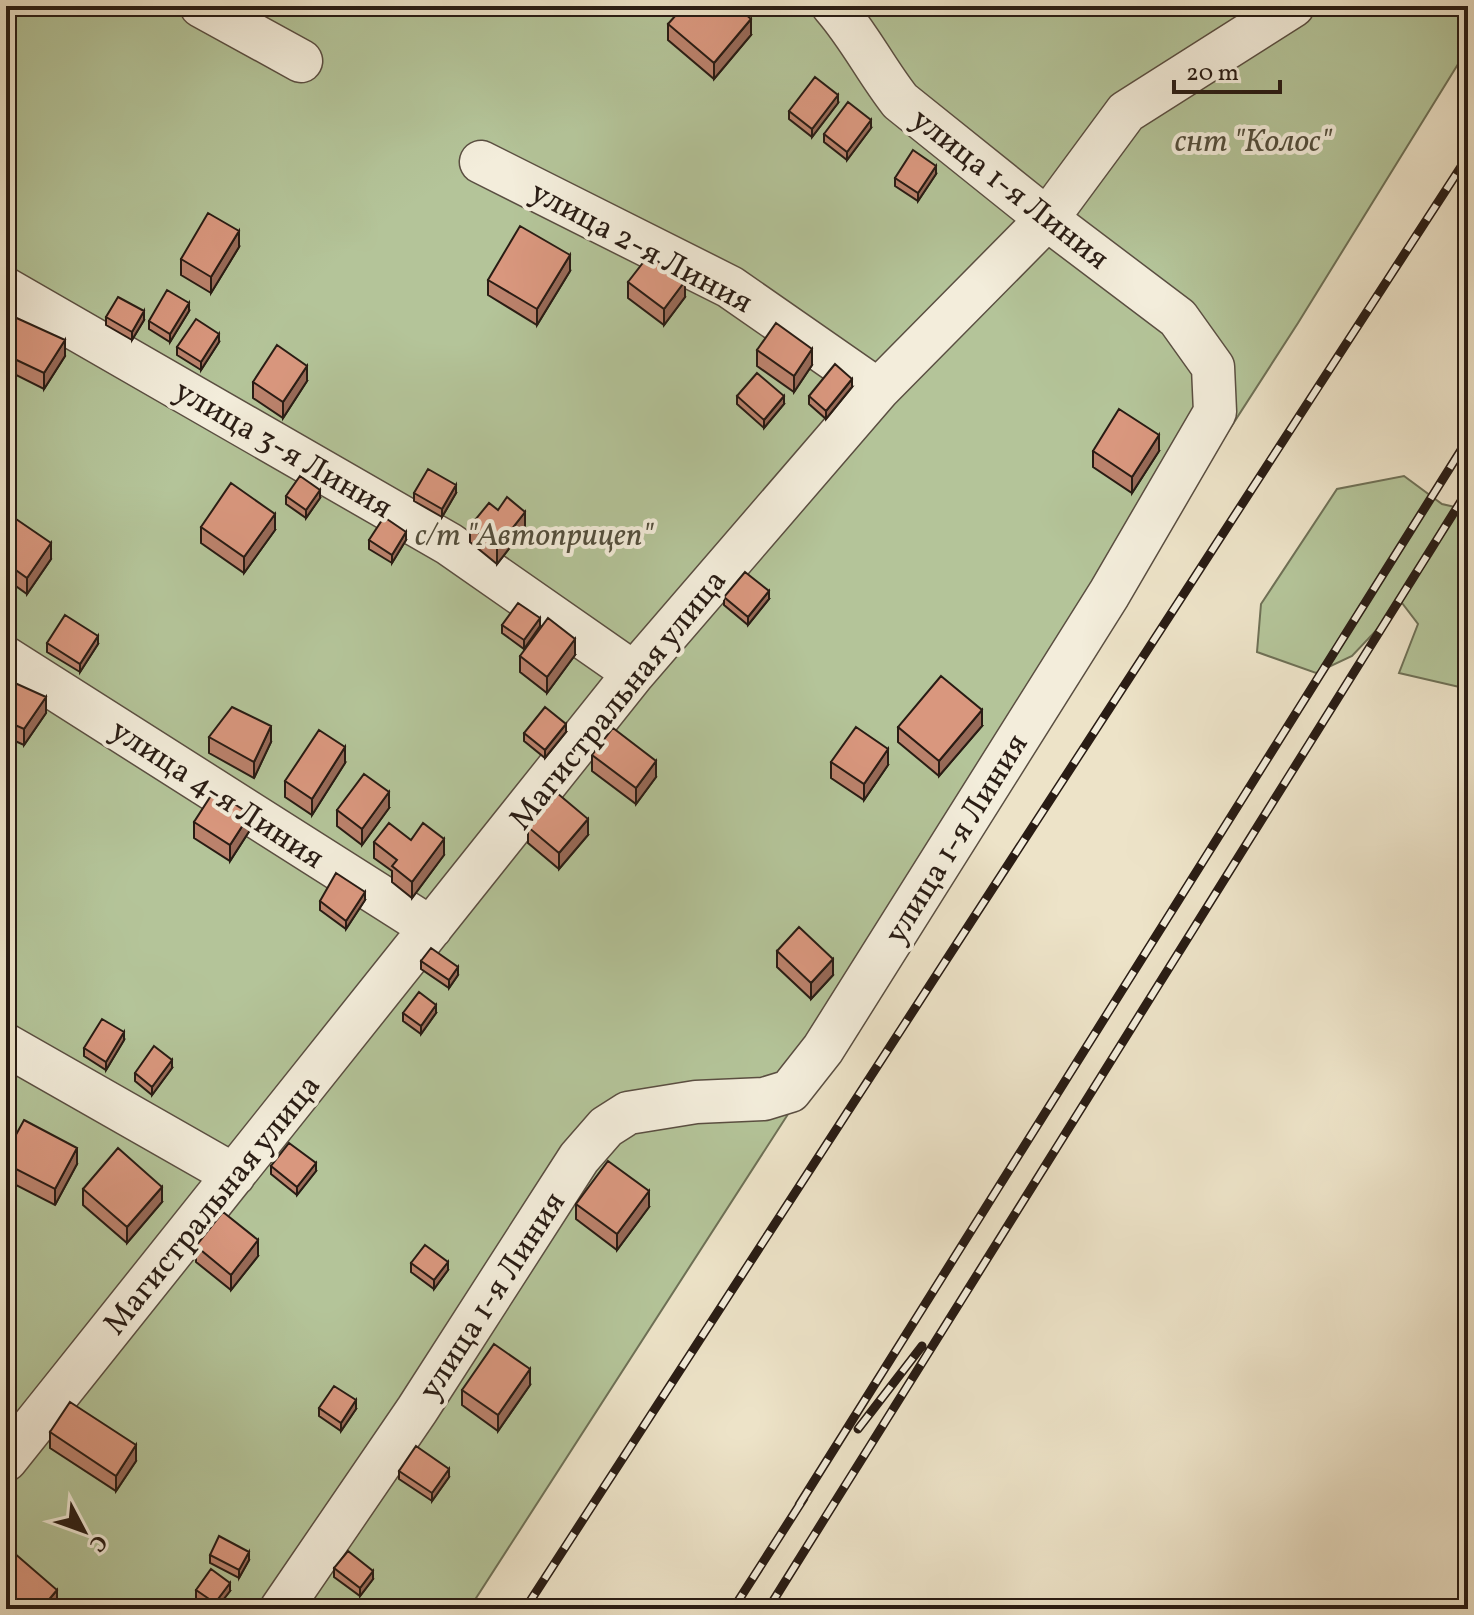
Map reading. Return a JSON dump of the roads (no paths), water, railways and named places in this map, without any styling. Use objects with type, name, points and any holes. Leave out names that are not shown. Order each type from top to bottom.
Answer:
[{"type":"street","points":[[201,6],[301,61]]},
{"type":"street","name":"улица 1-я Линия","points":[[281,1609],[417,1410],[579,1158],[606,1127],[628,1113],[655,1107],[764,1099],[790,1091],[823,1049],[1109,594],[1215,412],[1213,367],[1178,318],[1047,219],[900,101],[856,33],[833,6]]},
{"type":"street","name":"Магистральная улица","points":[[12,1440],[234,1175],[634,673],[878,390],[1047,219],[1126,112],[1293,6]]},
{"type":"street","name":"улица 2-я Линия","points":[[481,162],[730,287],[878,390]]},
{"type":"street","name":"улица 3-я Линия","points":[[6,289],[458,550],[634,673]]},
{"type":"street","points":[[458,550],[482,516]]},
{"type":"street","name":"улица 4-я Линия","points":[[6,658],[431,928]]},
{"type":"street","points":[[6,1045],[234,1175]]},
{"type":"railway","points":[[525,1609],[1468,156]]},
{"type":"railway","points":[[799,1505],[1468,439]]},
{"type":"railway","points":[[768,1609],[1468,490]]},
{"type":"railway","points":[[858,1429],[922,1346]]},
{"type":"railway","points":[[733,1609],[804,1498]]},
{"type":"park label","name":"снт \"Колос\"","points":[[1253,140]]},
{"type":"park label","name":"с/т \"Автоприцеп\"","points":[[534,534]]}]
